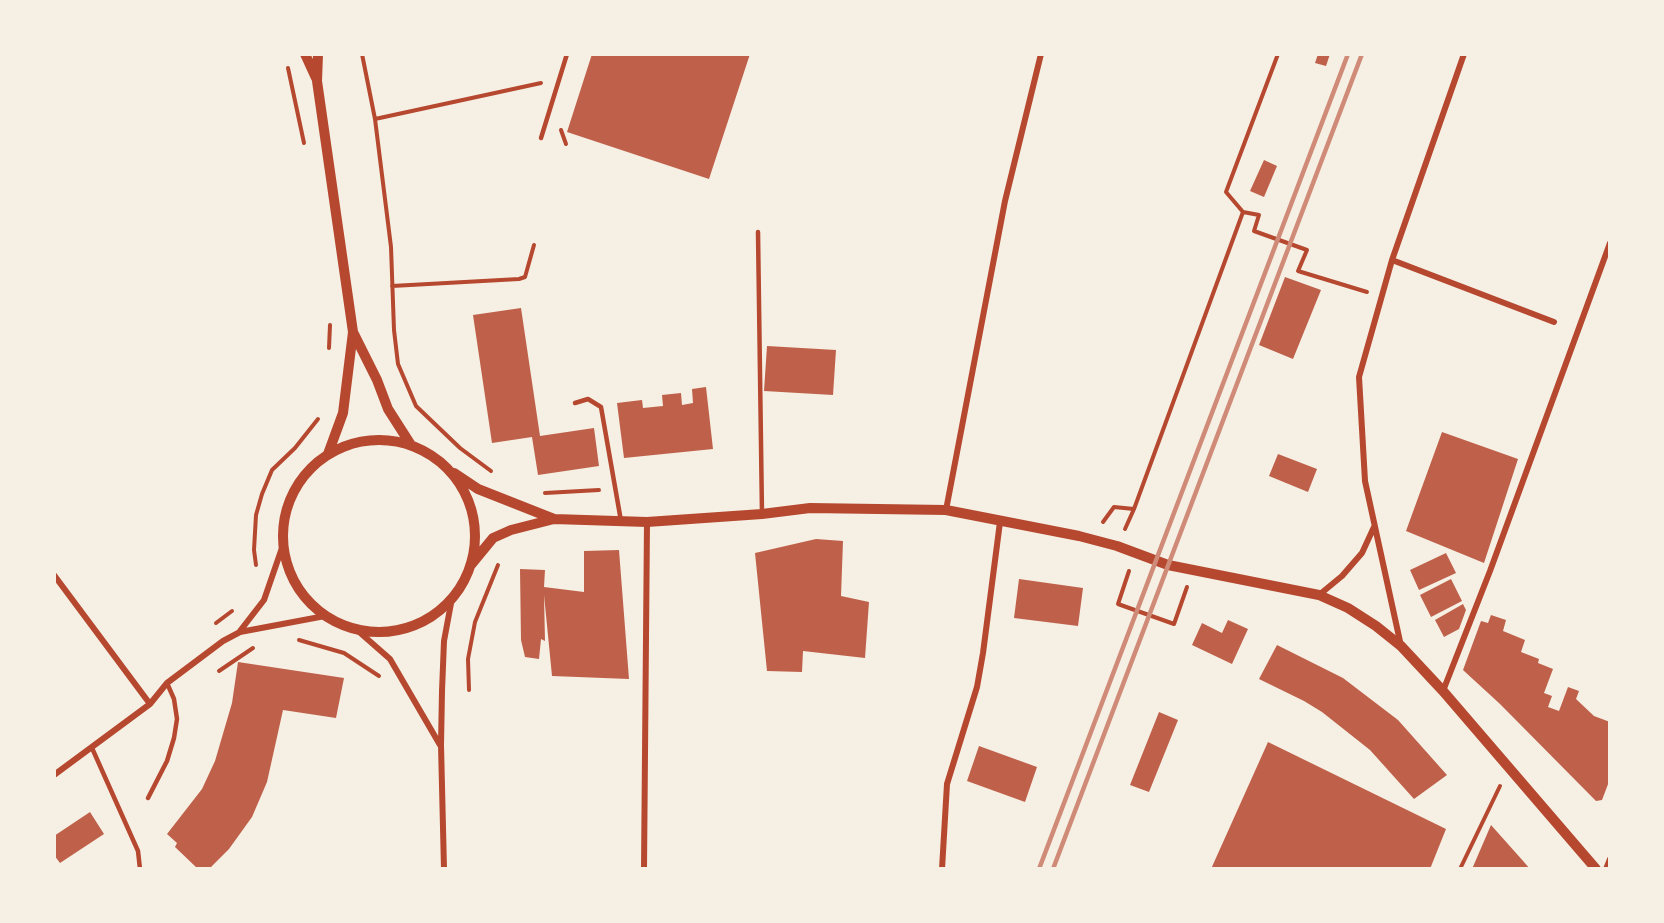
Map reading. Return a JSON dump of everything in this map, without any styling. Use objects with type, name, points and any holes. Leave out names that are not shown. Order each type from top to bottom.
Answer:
[{"type":"street","points":[[305,54],[317,81]]},
{"type":"street","points":[[318,54],[317,81],[353,332],[343,413],[328,454]]},
{"type":"street","points":[[946,510],[1005,201],[1041,54]]},
{"type":"street","points":[[1401,646],[1365,481],[1359,377],[1392,260],[1464,54]]},
{"type":"street","points":[[1443,691],[1490,571],[1610,243]]},
{"type":"street","points":[[1392,260],[1554,322]]},
{"type":"street","points":[[353,332],[377,380],[388,409],[411,445]]},
{"type":"street","points":[[447,468],[463,489],[472,513],[475,540],[470,566],[463,583],[452,598],[433,616],[409,627],[383,632],[357,630],[326,616],[304,597],[290,573],[283,545],[284,518],[292,493],[307,471],[328,454],[348,445],[369,440],[390,440],[411,445],[430,455],[478,489],[554,519]]},
{"type":"street","points":[[470,566],[493,538],[511,530],[554,519],[647,522],[762,514],[810,508],[946,510],[1079,536],[1193,570],[1318,595],[1348,608],[1401,646],[1443,691],[1596,869]]},
{"type":"street","points":[[644,869],[647,522]]},
{"type":"street","points":[[942,869],[947,784],[977,687],[1000,522]]},
{"type":"street","points":[[1318,595],[1342,576],[1362,553],[1374,527]]},
{"type":"street","points":[[240,632],[264,600],[283,545]]},
{"type":"street","points":[[54,575],[150,704]]},
{"type":"street","points":[[444,869],[441,746],[444,641],[452,598]]},
{"type":"street","points":[[54,775],[150,704],[167,683],[223,641],[240,632],[326,616]]},
{"type":"street","points":[[357,630],[390,659],[441,746]]},
{"type":"street","points":[[1606,869],[1610,859]]},
{"type":"lane","points":[[541,138],[567,54]]},
{"type":"lane","points":[[758,232],[762,514]]},
{"type":"lane","points":[[575,403],[588,399],[601,407],[621,521]]},
{"type":"lane","points":[[148,798],[167,761],[174,738],[177,719],[174,699],[167,683]]},
{"type":"lane","points":[[92,748],[138,851],[140,869]]},
{"type":"path","points":[[362,54],[375,119],[391,247],[398,364],[416,406],[460,447],[507,483],[504,500]]},
{"type":"path","points":[[1278,54],[1226,192],[1243,212],[1260,215],[1254,231],[1307,250],[1298,271],[1382,296]]},
{"type":"path","points":[[287,65],[306,152]]},
{"type":"path","points":[[375,119],[542,82],[559,84]]},
{"type":"path","points":[[1117,546],[1134,509],[1243,212]]},
{"type":"path","points":[[392,286],[519,279],[525,277],[534,245]]},
{"type":"path","points":[[329,317],[329,350]]},
{"type":"path","points":[[257,570],[254,550],[256,515],[261,494],[272,470],[295,448],[321,415]]},
{"type":"path","points":[[543,493],[599,490]]},
{"type":"path","points":[[1079,536],[1103,522],[1114,507],[1134,509]]},
{"type":"path","points":[[1136,553],[1118,604],[1163,621],[1174,624],[1193,570]]},
{"type":"path","points":[[469,690],[468,659],[475,622],[501,556]]},
{"type":"path","points":[[213,625],[237,607]]},
{"type":"path","points":[[293,639],[345,653],[381,677]]},
{"type":"path","points":[[219,671],[257,646]]},
{"type":"path","points":[[1460,869],[1509,768]]},
{"type":"building","points":[[592,54],[750,54],[709,179],[567,132]]},
{"type":"building","points":[[1318,54],[1330,54],[1326,66],[1315,63]]},
{"type":"building","points":[[1264,160],[1277,166],[1264,197],[1250,191]]},
{"type":"building","points":[[1285,277],[1321,290],[1293,359],[1259,345]]},
{"type":"building","points":[[521,308],[540,436],[594,428],[599,466],[538,475],[532,437],[492,443],[473,315]]},
{"type":"building","points":[[767,346],[836,350],[833,395],[764,391]]},
{"type":"building","points":[[706,387],[713,449],[624,458],[617,403],[642,400],[643,408],[663,406],[662,395],[681,393],[682,405],[693,403],[692,389]]},
{"type":"building","points":[[1442,432],[1518,459],[1484,563],[1406,531]]},
{"type":"building","points":[[1278,454],[1317,469],[1308,492],[1269,476]]},
{"type":"building","points":[[816,539],[843,541],[841,596],[869,602],[865,658],[803,651],[802,672],[767,671],[755,553]]},
{"type":"building","points":[[619,550],[629,679],[552,676],[544,595],[545,641],[541,639],[539,659],[525,657],[521,640],[520,569],[545,570],[544,587],[584,592],[584,551]]},
{"type":"building","points":[[1446,553],[1456,573],[1419,590],[1410,570]]},
{"type":"building","points":[[1019,579],[1083,588],[1078,626],[1014,618]]},
{"type":"building","points":[[1451,579],[1462,601],[1431,617],[1420,595]]},
{"type":"building","points":[[1463,604],[1466,610],[1459,629],[1444,637],[1435,620]]},
{"type":"building","points":[[1491,615],[1506,620],[1503,631],[1525,640],[1521,652],[1539,659],[1538,663],[1553,669],[1544,693],[1552,696],[1548,707],[1559,711],[1568,687],[1579,691],[1576,699],[1594,716],[1610,722],[1610,779],[1602,800],[1596,801],[1463,670],[1481,621],[1488,623]]},
{"type":"building","points":[[1228,620],[1248,629],[1232,664],[1192,645],[1202,623],[1222,633]]},
{"type":"building","points":[[1277,645],[1343,678],[1398,720],[1447,775],[1414,799],[1370,750],[1322,712],[1259,679]]},
{"type":"building","points":[[238,662],[344,678],[336,718],[283,710],[267,782],[252,817],[229,849],[209,869],[198,869],[175,847],[177,843],[167,834],[202,789],[215,761],[232,703]]},
{"type":"building","points":[[1159,712],[1178,720],[1149,792],[1130,785]]},
{"type":"building","points":[[1268,742],[1446,829],[1430,869],[1211,869]]},
{"type":"building","points":[[979,746],[1037,767],[1025,802],[967,781]]},
{"type":"building","points":[[90,812],[104,834],[60,863],[54,855],[54,836]]},
{"type":"building","points":[[1491,825],[1524,862],[1530,869],[1472,869]]},
{"type":"railway","points":[[1039,869],[1348,54]]},
{"type":"railway","points":[[1053,869],[1362,54]]}]
